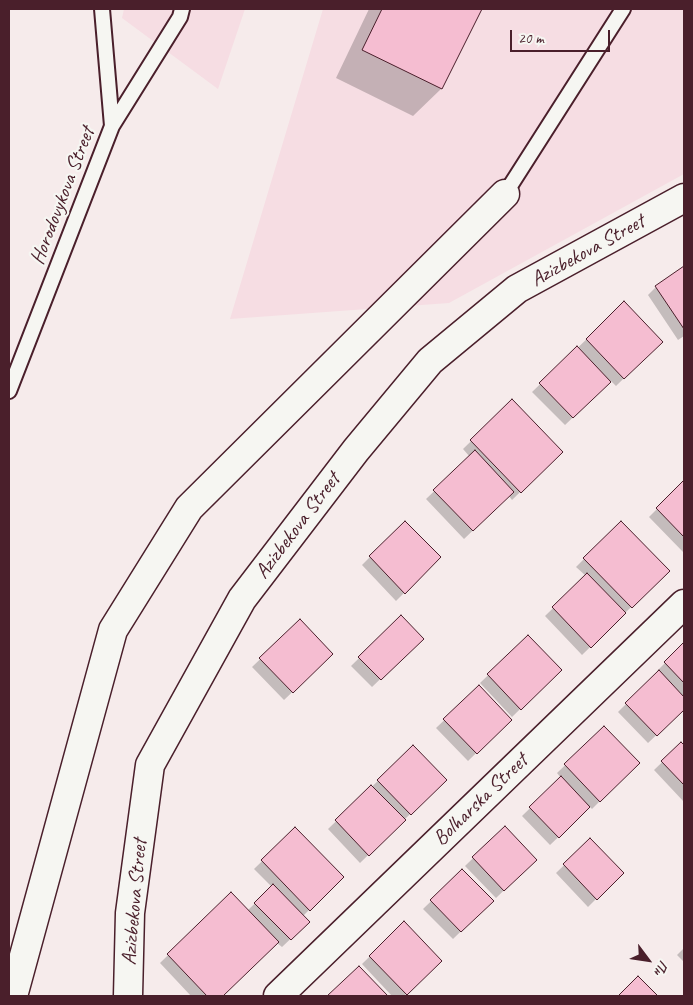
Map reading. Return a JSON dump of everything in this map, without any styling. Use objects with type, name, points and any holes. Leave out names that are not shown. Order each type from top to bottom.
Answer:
[{"type":"street","points":[[14,996],[113,630],[189,508],[505,194]]},
{"type":"street","name":"Azizbekova Street","points":[[128,996],[130,913],[150,765],[242,600],[356,450],[430,361],[517,290],[684,198]]},
{"type":"street","name":"Bolharska Street","points":[[278,996],[684,604]]},
{"type":"lane","name":"Horodovykova Street","points":[[9,391],[112,126],[102,9]]},
{"type":"lane","points":[[112,126],[180,17],[182,9]]},
{"type":"lane","points":[[505,194],[623,9]]},
{"type":"shaded area","points":[[124,9],[245,9],[218,89],[122,18]]},
{"type":"shaded area","points":[[323,9],[684,9],[684,174],[449,303],[230,319]]},
{"type":"building","points":[[382,9],[482,9],[442,89],[362,50]]},
{"type":"building","points":[[684,266],[684,329],[655,286]]},
{"type":"building","points":[[624,301],[663,342],[624,379],[586,339]]},
{"type":"building","points":[[577,346],[611,382],[573,418],[539,383]]},
{"type":"building","points":[[512,399],[563,452],[521,493],[470,440]]},
{"type":"building","points":[[475,450],[514,492],[473,531],[433,490]]},
{"type":"building","points":[[684,480],[684,537],[656,508]]},
{"type":"building","points":[[405,521],[441,557],[405,594],[369,556]]},
{"type":"building","points":[[621,521],[670,571],[632,608],[583,558]]},
{"type":"building","points":[[587,573],[626,613],[591,648],[552,607]]},
{"type":"building","points":[[401,615],[424,639],[381,680],[358,657]]},
{"type":"building","points":[[300,619],[333,654],[293,693],[259,658]]},
{"type":"building","points":[[528,635],[562,670],[521,710],[487,674]]},
{"type":"building","points":[[684,642],[684,683],[664,662]]},
{"type":"building","points":[[659,670],[684,697],[684,710],[657,736],[625,703]]},
{"type":"building","points":[[479,685],[512,720],[477,754],[443,719]]},
{"type":"building","points":[[604,726],[640,763],[600,802],[564,764]]},
{"type":"building","points":[[681,742],[684,745],[684,785],[661,761]]},
{"type":"building","points":[[413,745],[447,780],[411,815],[377,780]]},
{"type":"building","points":[[561,776],[590,807],[559,838],[529,807]]},
{"type":"building","points":[[371,785],[406,820],[369,856],[335,820]]},
{"type":"building","points":[[505,826],[537,860],[504,891],[472,857]]},
{"type":"building","points":[[295,827],[344,877],[310,911],[261,860]]},
{"type":"building","points":[[590,838],[624,873],[597,900],[563,864]]},
{"type":"building","points":[[462,869],[494,901],[461,932],[430,900]]},
{"type":"building","points":[[273,884],[310,922],[291,940],[254,903]]},
{"type":"building","points":[[231,892],[279,942],[223,996],[207,996],[167,954]]},
{"type":"building","points":[[404,921],[442,961],[407,995],[369,956]]},
{"type":"building","points":[[359,966],[388,996],[327,996]]},
{"type":"building","points":[[638,976],[658,996],[618,996]]}]
